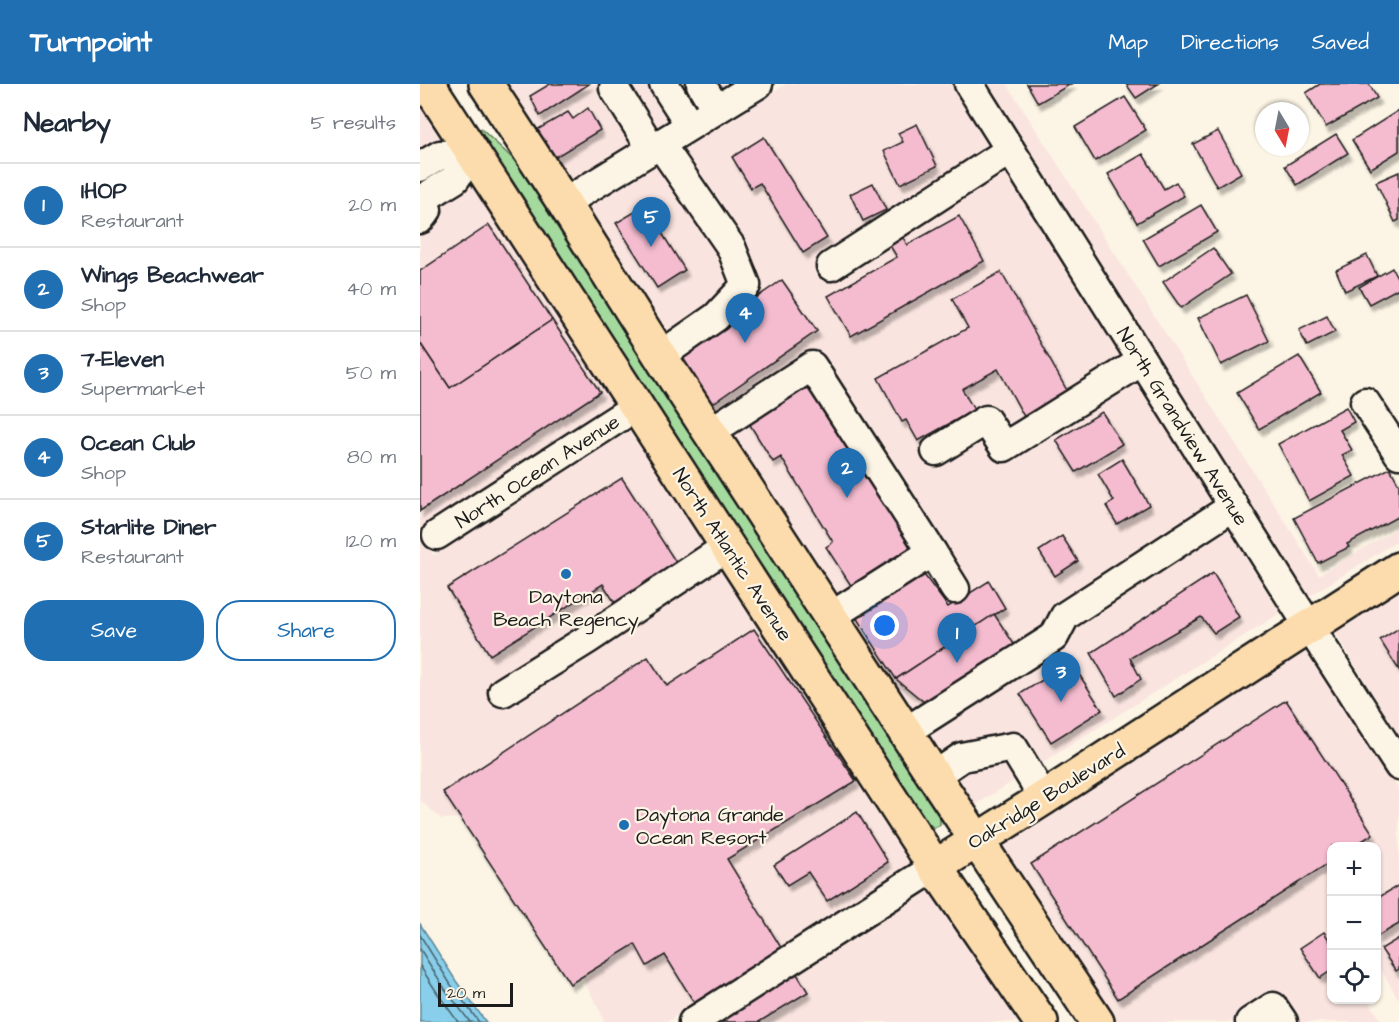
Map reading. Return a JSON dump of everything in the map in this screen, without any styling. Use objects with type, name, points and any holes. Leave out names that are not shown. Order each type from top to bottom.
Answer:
[{"type":"main road","name":"North Atlantic Avenue","points":[[428,84],[935,867],[1041,1022]]},
{"type":"main road","points":[[496,87],[564,203],[660,356],[1096,1022]]},
{"type":"main road","name":"Oakridge Boulevard","points":[[935,867],[1399,569]]},
{"type":"street","points":[[664,84],[690,125]]},
{"type":"street","points":[[700,84],[716,109]]},
{"type":"street","points":[[564,203],[758,84]]},
{"type":"street","name":"North Grandview Avenue","points":[[969,84],[1309,627],[1399,766]]},
{"type":"street","points":[[614,88],[731,247],[746,285],[716,317],[660,356]]},
{"type":"street","points":[[831,266],[1010,150]]},
{"type":"street","points":[[420,167],[440,155],[472,153]]},
{"type":"street","points":[[422,203],[455,179],[472,153]]},
{"type":"street","points":[[936,450],[986,420],[1004,447],[1142,361]]},
{"type":"street","points":[[710,432],[812,366],[955,589]]},
{"type":"street","points":[[1365,402],[1399,454]]},
{"type":"street","name":"North Ocean Avenue","points":[[437,535],[637,406]]},
{"type":"street","points":[[905,732],[1054,638],[1065,616],[1234,506]]},
{"type":"street","points":[[502,692],[588,639],[728,546]]},
{"type":"street","points":[[830,617],[932,552]]},
{"type":"street","points":[[934,776],[962,757],[1013,747],[1044,798]]},
{"type":"street","name":"Oakridge Boulevard","points":[[693,1022],[935,867]]},
{"type":"street","points":[[1250,1022],[1274,1007],[1283,1022]]},
{"type":"shaded area","points":[[502,84],[730,84],[568,184]]},
{"type":"shaded area","points":[[786,84],[953,84],[1280,613],[974,806],[676,357],[583,209]]},
{"type":"shaded area","points":[[985,84],[1007,84],[1319,575],[1399,527],[1399,540],[1308,597]]},
{"type":"shaded area","points":[[420,96],[619,401],[420,529]]},
{"type":"shaded area","points":[[634,426],[918,864],[667,1022],[604,1022],[560,937],[463,818],[441,819],[420,800],[420,531],[433,555]]},
{"type":"shaded area","points":[[1399,590],[1399,736],[1334,631]]},
{"type":"shaded area","points":[[1306,646],[1399,790],[1399,1000],[1381,970],[1381,842],[1327,842],[1327,1004],[1371,1004],[1382,1022],[1113,1022],[996,846]]},
{"type":"shaded area","points":[[934,888],[1025,1022],[721,1022]]},
{"type":"green space","points":[[481,129],[524,169],[937,804],[940,825],[934,828],[928,823],[476,132]]},
{"type":"water","points":[[420,924],[456,981],[486,1022],[420,1022]]},
{"type":"building","points":[[550,84],[589,84],[540,116],[530,96]]},
{"type":"building","points":[[1027,84],[1071,84],[1038,103]]},
{"type":"building","points":[[1126,84],[1158,84],[1136,98]]},
{"type":"building","points":[[1320,84],[1369,84],[1377,98],[1326,127],[1306,93]]},
{"type":"building","points":[[1125,97],[1146,130],[1095,161],[1075,127]]},
{"type":"building","points":[[588,108],[600,130],[552,159],[535,131],[568,112],[573,119]]},
{"type":"building","points":[[1399,110],[1399,151],[1370,169],[1352,140]]},
{"type":"building","points":[[917,124],[937,166],[900,184],[884,151],[903,142],[898,133]]},
{"type":"building","points":[[1218,131],[1241,173],[1217,187],[1193,144]]},
{"type":"building","points":[[1336,134],[1348,153],[1297,185],[1285,166],[1301,156],[1309,156],[1309,151]]},
{"type":"building","points":[[764,137],[827,238],[803,253],[760,183],[751,188],[732,157]]},
{"type":"building","points":[[1143,154],[1164,189],[1176,182],[1184,196],[1137,223],[1108,174]]},
{"type":"building","points":[[1399,172],[1399,220],[1395,222],[1376,182]]},
{"type":"building","points":[[873,183],[886,210],[863,221],[850,194]]},
{"type":"building","points":[[1201,205],[1217,232],[1159,266],[1143,239]]},
{"type":"building","points":[[645,206],[685,270],[657,288],[616,223]]},
{"type":"building","points":[[959,216],[984,261],[851,336],[828,296],[897,257],[887,241],[901,233],[907,245]]},
{"type":"building","points":[[489,225],[552,320],[450,388],[420,343],[420,271]]},
{"type":"building","points":[[1213,248],[1231,274],[1181,308],[1163,282]]},
{"type":"building","points":[[1367,255],[1377,276],[1345,291],[1336,270]]},
{"type":"building","points":[[1392,268],[1399,281],[1399,288],[1369,304],[1359,287]]},
{"type":"building","points":[[1001,272],[1070,396],[1026,420],[998,369],[962,389],[974,410],[918,441],[906,420],[902,422],[878,378],[968,328],[952,299]]},
{"type":"building","points":[[782,280],[817,331],[709,406],[673,355]]},
{"type":"building","points":[[1246,295],[1269,341],[1221,365],[1198,318]]},
{"type":"building","points":[[1327,316],[1335,332],[1307,346],[1299,330]]},
{"type":"building","points":[[552,320],[600,392],[420,511],[420,343],[450,388]]},
{"type":"building","points":[[1299,356],[1321,392],[1259,429],[1237,393]]},
{"type":"building","points":[[799,387],[817,392],[911,534],[908,557],[854,590],[826,547],[833,542],[781,457],[773,462],[747,420]]},
{"type":"building","points":[[1346,407],[1354,422],[1340,430],[1352,450],[1342,455],[1354,476],[1309,501],[1278,444]]},
{"type":"building","points":[[1102,412],[1122,444],[1076,472],[1056,440]]},
{"type":"building","points":[[1122,459],[1149,505],[1117,524],[1106,506],[1114,501],[1098,474]]},
{"type":"building","points":[[1390,468],[1399,485],[1399,516],[1347,544],[1349,547],[1318,563],[1294,518]]},
{"type":"building","name":"Daytona Beach Regency","points":[[622,478],[677,564],[615,603],[603,584],[490,655],[447,588]]},
{"type":"building","points":[[1062,536],[1078,561],[1055,576],[1039,551]]},
{"type":"building","points":[[919,568],[948,607],[989,581],[1005,608],[896,679],[852,611]]},
{"type":"building","points":[[1213,573],[1239,617],[1214,633],[1201,617],[1130,658],[1141,679],[1116,696],[1091,653]]},
{"type":"building","points":[[994,614],[1016,647],[929,706],[896,679]]},
{"type":"building","points":[[1399,628],[1399,670],[1380,640]]},
{"type":"building","name":"Daytona Grande Ocean Resort","points":[[754,629],[856,781],[727,859],[808,992],[759,1022],[706,1022],[665,955],[647,966],[635,944],[570,984],[443,792],[648,657],[667,686]]},
{"type":"building","points":[[1071,662],[1102,710],[1051,742],[1020,694]]},
{"type":"building","points":[[1286,700],[1373,834],[1360,842],[1327,842],[1327,864],[1118,999],[1031,864]]},
{"type":"building","points":[[857,812],[888,862],[827,901],[808,872],[787,885],[774,865]]},
{"type":"building","points":[[1399,885],[1399,924],[1381,934],[1381,896]]},
{"type":"building","points":[[1324,932],[1327,936],[1327,973],[1320,978],[1300,948]]},
{"type":"building","points":[[1399,938],[1399,969],[1396,971],[1381,949]]},
{"type":"place","name":"Starlite Diner","points":[[651,247]]},
{"type":"place","name":"Ocean Club","points":[[745,343]]},
{"type":"place","name":"Wings Beachwear","points":[[847,498]]},
{"type":"place","name":"Daytona Beach Regency","points":[[566,574]]},
{"type":"place","name":"IHOP","points":[[957,663]]},
{"type":"place","name":"7-Eleven","points":[[1061,702]]},
{"type":"place","name":"Daytona Grande Ocean Resort","points":[[624,825]]}]
